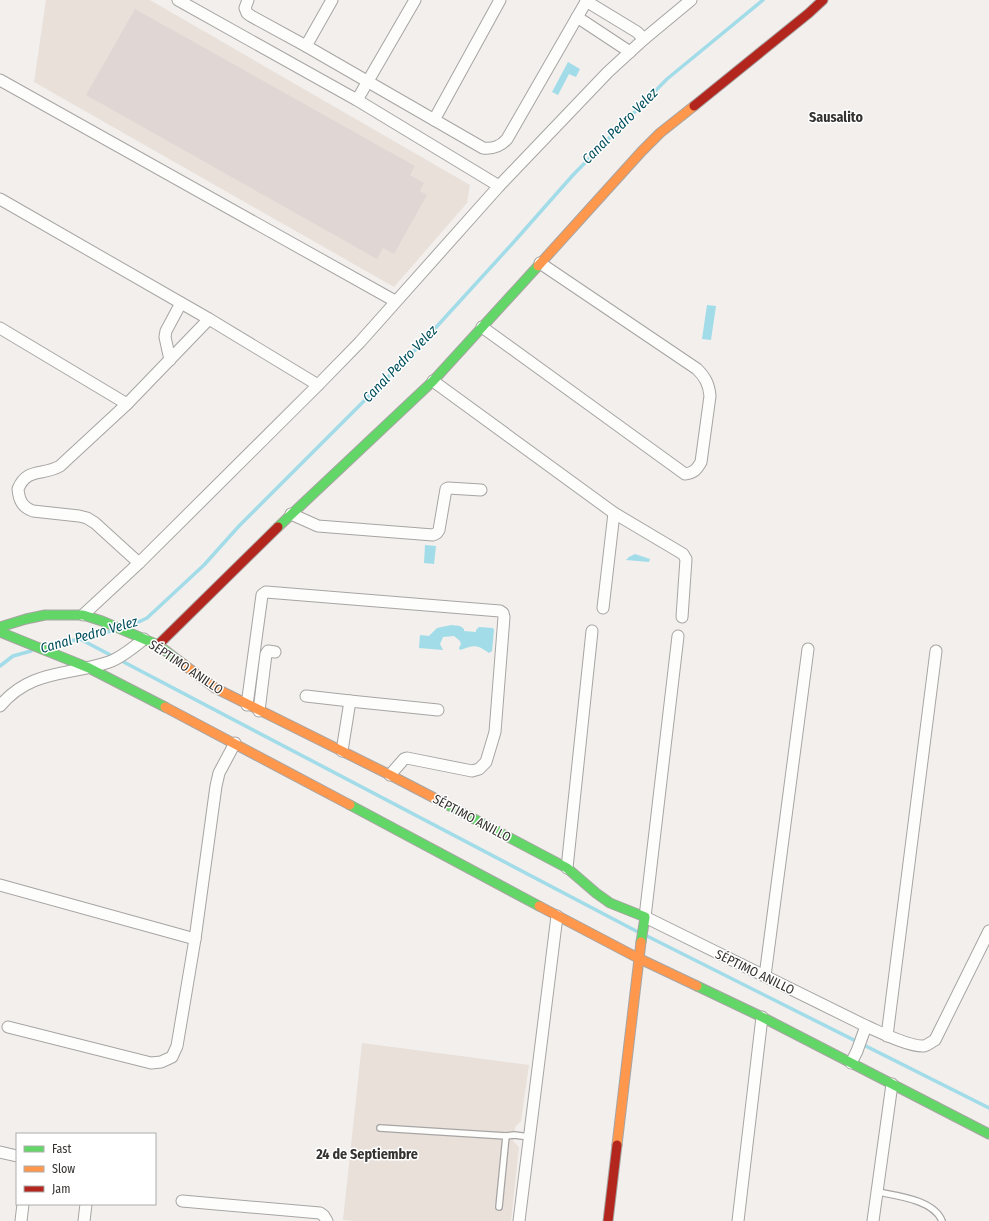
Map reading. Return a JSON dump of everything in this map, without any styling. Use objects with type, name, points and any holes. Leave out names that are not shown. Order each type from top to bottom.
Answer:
[{"type":"street","points":[[178,0],[196,4],[499,186]]},
{"type":"street","points":[[248,0],[245,8],[247,13],[251,16],[483,148],[491,149],[502,144],[507,139],[586,1],[637,32],[644,39]]},
{"type":"street","points":[[306,46],[332,0]]},
{"type":"street","points":[[357,100],[414,0]]},
{"type":"street","points":[[434,120],[500,0]]},
{"type":"street","points":[[83,616],[139,563],[360,342],[499,186],[608,72],[644,39],[691,0]]},
{"type":"street","points":[[158,645],[291,514],[433,381],[642,150],[660,133],[809,14],[823,0]]},
{"type":"street","points":[[577,17],[630,52]]},
{"type":"street","points":[[0,80],[395,301]]},
{"type":"street","points":[[0,199],[209,319],[318,385]]},
{"type":"street","points":[[482,328],[685,474],[692,473],[697,469],[701,462],[710,396],[709,386],[704,377],[697,369],[540,263]]},
{"type":"street","points":[[170,360],[165,336],[166,331],[181,303]]},
{"type":"street","points":[[139,563],[95,523],[87,518],[33,511],[26,508],[21,503],[18,489],[24,478],[29,474],[48,472],[60,466],[127,404],[209,319]]},
{"type":"street","points":[[0,328],[127,404]]},
{"type":"street","points":[[433,381],[614,513],[685,556],[682,617]]},
{"type":"street","points":[[291,514],[318,526],[433,535],[439,530],[446,489],[481,490]]},
{"type":"street","points":[[603,608],[614,513]]},
{"type":"street","points":[[246,705],[262,595],[266,592],[500,611],[503,613],[504,617],[495,732],[486,762],[479,769],[472,770],[407,758],[402,761],[390,775]]},
{"type":"street","name":"SÉPTIMO ANILLO","points":[[1,627],[45,615],[83,616],[102,621],[158,645],[215,688],[246,705],[390,775],[567,868],[581,878],[600,896],[611,903],[645,917],[887,1036],[916,1046],[925,1046],[935,1040],[989,931]]},
{"type":"street","points":[[1,627],[18,639],[89,668],[235,743],[638,958],[762,1017],[989,1134]]},
{"type":"street","points":[[567,868],[592,631]]},
{"type":"street","points":[[608,1221],[638,958],[645,917],[678,636]]},
{"type":"street","points":[[0,706],[18,689],[34,680],[53,674],[89,668],[111,662],[142,638]]},
{"type":"street","points":[[765,976],[808,649]]},
{"type":"street","points":[[259,711],[266,654],[268,651],[275,652]]},
{"type":"street","points":[[887,1036],[936,651]]},
{"type":"street","points":[[306,696],[438,710]]},
{"type":"street","points":[[342,751],[350,701]]},
{"type":"street","points":[[8,1027],[151,1063],[161,1062],[172,1057],[177,1046],[195,939],[219,773],[235,743]]},
{"type":"street","points":[[0,885],[195,939]]},
{"type":"street","points":[[519,1221],[557,916]]},
{"type":"street","points":[[738,1221],[762,1017]]},
{"type":"street","points":[[851,1062],[862,1040],[866,1026]]},
{"type":"street","points":[[873,1221],[892,1084]]},
{"type":"street","points":[[0,1152],[16,1156]]},
{"type":"street","points":[[182,1201],[320,1213],[327,1221]]},
{"type":"street","points":[[21,1221],[23,1205]]},
{"type":"street","points":[[84,1221],[86,1205]]},
{"type":"lane","points":[[380,1128],[530,1137]]},
{"type":"lane","points":[[499,1207],[506,1136]]},
{"type":"lane","points":[[878,1192],[925,1204],[939,1214],[942,1221]]},
{"type":"shaded area","points":[[46,0],[150,0],[470,185],[467,203],[394,287],[34,82]]},
{"type":"shaded area","points":[[362,1043],[529,1065],[521,1121],[515,1127],[513,1141],[519,1147],[511,1221],[343,1220]]},
{"type":"water","points":[[568,62],[580,69],[576,77],[569,74],[558,95],[552,92]]},
{"type":"water","points":[[707,305],[716,306],[711,340],[702,339]]},
{"type":"water","points":[[425,545],[436,546],[434,564],[424,563]]},
{"type":"water","points":[[635,554],[650,559],[649,562],[626,560]]},
{"type":"water","points":[[451,625],[460,626],[464,629],[464,631],[476,632],[479,627],[493,628],[492,651],[489,653],[475,646],[460,650],[460,641],[454,636],[443,637],[440,644],[443,650],[419,648],[420,635],[429,636],[437,628]]},
{"type":"building","points":[[135,9],[415,166],[410,175],[424,183],[420,191],[427,195],[394,254],[383,248],[377,259],[86,95]]},
{"type":"waterway","name":"Canal Pedro Velez","points":[[130,626],[147,618],[204,565],[239,526],[419,346],[573,175],[667,79],[763,0]]},
{"type":"waterway","name":"Canal Pedro Velez","points":[[51,646],[111,631]]},
{"type":"waterway","points":[[78,638],[638,932]]},
{"type":"waterway","name":"Canal Pedro Velez","points":[[0,666],[13,656],[31,651]]},
{"type":"waterway","points":[[647,936],[989,1108]]},
{"type":"traffic: fast","points":[[278,527],[433,381],[538,266]]},
{"type":"traffic: fast","points":[[0,627],[45,615],[83,615],[102,621],[158,645],[183,664]]},
{"type":"traffic: fast","points":[[0,632],[89,668],[165,707]]},
{"type":"traffic: fast","points":[[442,802],[567,868],[610,903],[645,917],[641,942]]},
{"type":"traffic: fast","points":[[350,805],[539,906]]},
{"type":"traffic: fast","points":[[697,986],[762,1017],[989,1134]]},
{"type":"traffic: slow","points":[[538,266],[642,151],[660,133],[694,106]]},
{"type":"traffic: slow","points":[[183,664],[215,688],[442,802]]},
{"type":"traffic: slow","points":[[165,707],[350,805]]},
{"type":"traffic: slow","points":[[539,906],[638,958],[697,986]]},
{"type":"traffic: slow","points":[[617,1145],[641,942]]},
{"type":"traffic: jam","points":[[694,106],[823,0]]},
{"type":"traffic: jam","points":[[158,645],[278,527]]},
{"type":"traffic: jam","points":[[608,1221],[617,1145]]},
{"type":"district","name":"Sausalito","points":[[836,117]]},
{"type":"district","name":"24 de Septiembre","points":[[367,1154]]}]
